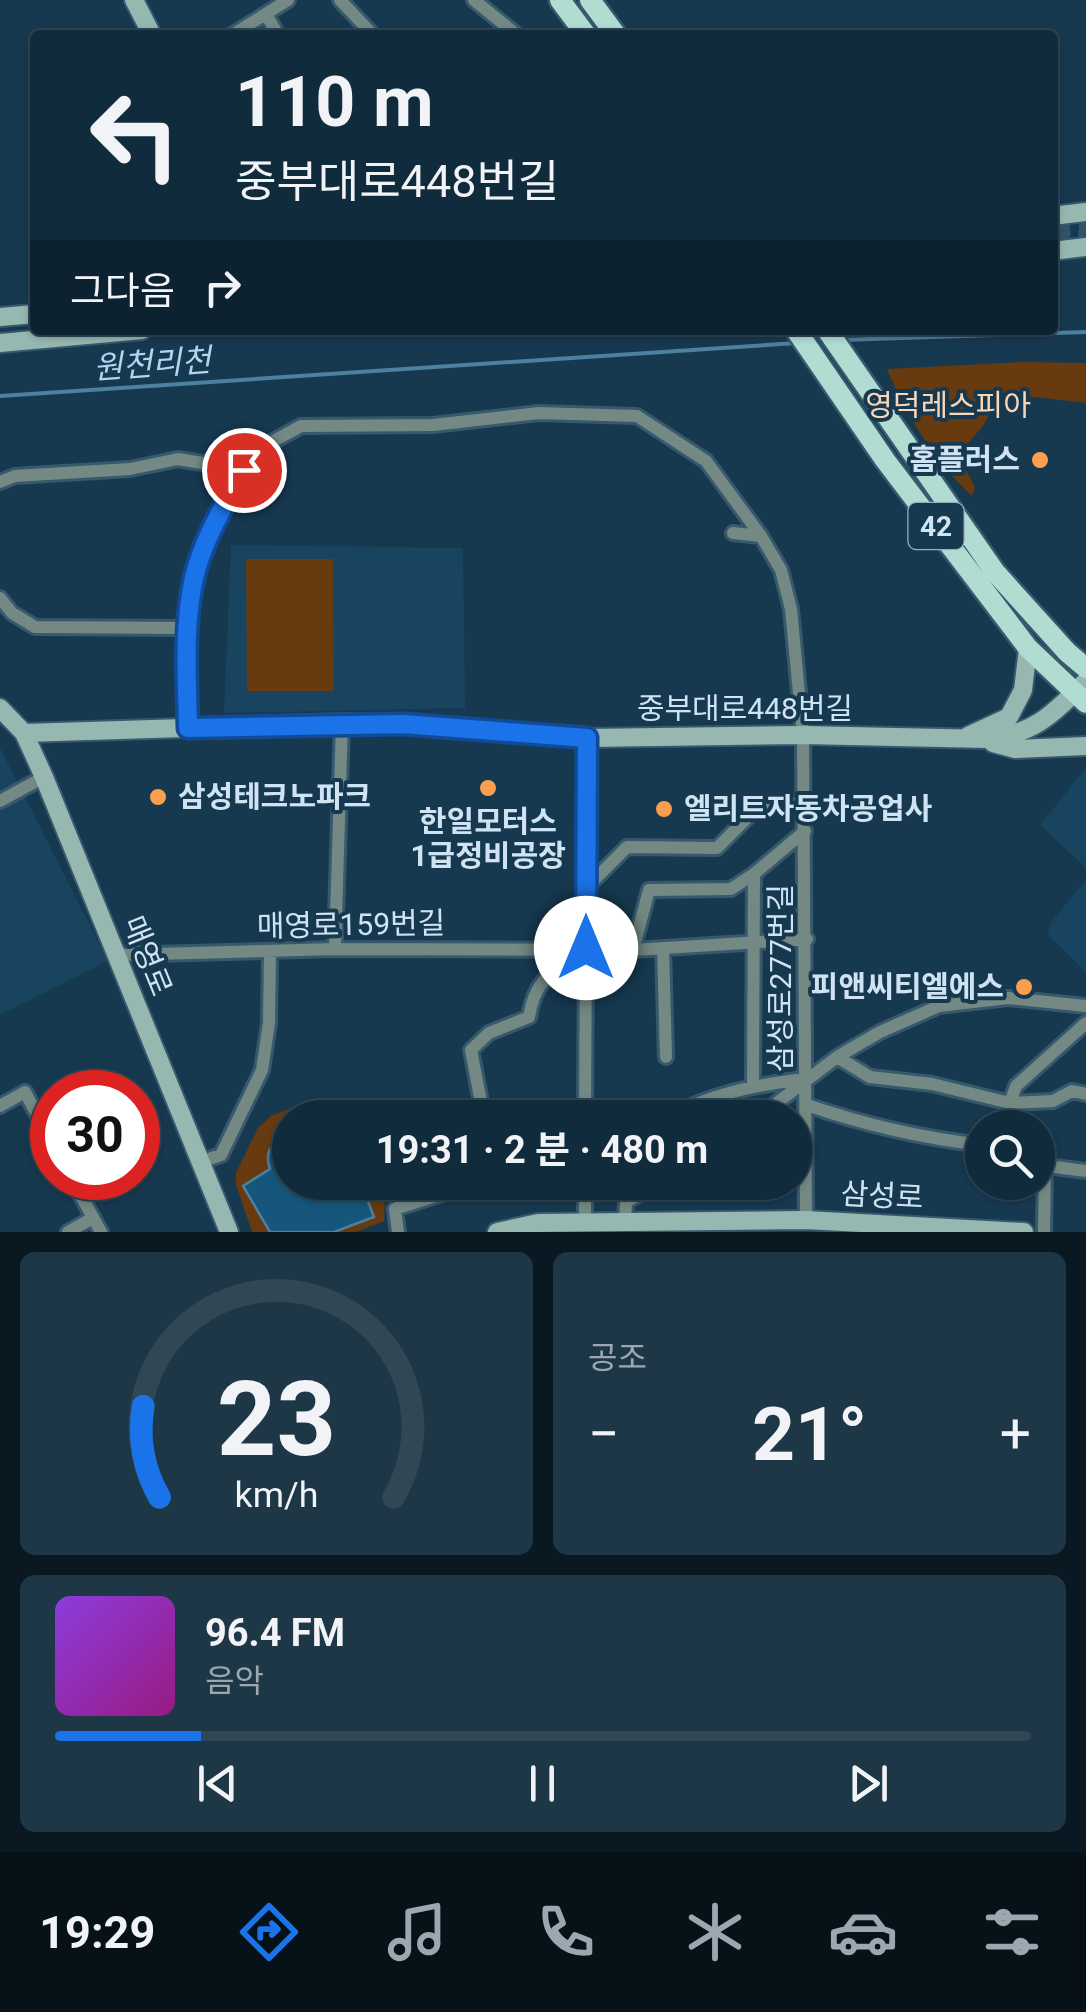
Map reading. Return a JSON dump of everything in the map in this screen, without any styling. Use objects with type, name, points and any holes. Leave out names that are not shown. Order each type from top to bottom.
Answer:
[{"type":"main road","points":[[560,0],[582,30]]},
{"type":"main road","points":[[590,0],[612,30]]},
{"type":"main road","name":"42","points":[[799,335],[886,460],[1028,648],[1082,692]]},
{"type":"main road","name":"42","points":[[830,335],[995,572],[1083,663]]},
{"type":"street","points":[[134,0],[149,30]]},
{"type":"street","points":[[241,30],[288,0]]},
{"type":"street","points":[[340,0],[368,30]]},
{"type":"street","points":[[474,0],[511,30]]},
{"type":"street","points":[[266,14],[275,30]]},
{"type":"street","points":[[1058,215],[1086,212]]},
{"type":"street","points":[[1058,250],[1086,247]]},
{"type":"street","points":[[0,317],[30,314]]},
{"type":"street","points":[[0,344],[91,335]]},
{"type":"street","name":"삼성로277번길","points":[[188,728],[186,628],[194,576],[215,521],[258,449],[301,426],[433,425],[539,413],[637,416],[706,461],[761,536],[780,570],[791,609],[804,735],[807,1100]]},
{"type":"street","points":[[0,482],[15,476],[130,468],[178,459],[244,470]]},
{"type":"street","points":[[733,533],[761,536]]},
{"type":"street","points":[[0,598],[12,613],[35,628],[186,628]]},
{"type":"street","points":[[968,736],[1009,717],[1023,690],[1028,648]]},
{"type":"street","name":"중부대로448번길","points":[[24,733],[342,723],[587,738],[804,735],[988,739],[1014,736],[1045,721],[1082,692]]},
{"type":"street","name":"매영로","points":[[0,708],[24,733],[44,777],[229,1232]]},
{"type":"street","points":[[335,949],[342,723]]},
{"type":"street","points":[[968,736],[1015,750],[1086,746]]},
{"type":"street","points":[[585,1100],[587,738]]},
{"type":"street","points":[[0,801],[44,777]]},
{"type":"street","points":[[586,888],[628,847],[717,848],[755,810],[804,801]]},
{"type":"street","points":[[633,950],[649,890],[731,889],[804,831]]},
{"type":"street","points":[[752,1085],[754,874]]},
{"type":"street","name":"매영로159번길","points":[[118,955],[335,949],[633,950],[807,939]]},
{"type":"street","points":[[481,1100],[471,1050],[489,1033],[530,1017],[532,994],[545,977],[586,948]]},
{"type":"street","points":[[663,948],[666,1057]]},
{"type":"street","points":[[200,1162],[221,1155],[262,1070],[269,1023],[270,951]]},
{"type":"street","points":[[781,1100],[837,1057],[880,1032],[939,1006],[1008,998],[1086,1006]]},
{"type":"street","points":[[1010,1102],[1016,1086],[1086,1023]]},
{"type":"street","points":[[837,1057],[870,1077],[932,1084],[1010,1102],[1053,1101],[1072,1091],[1086,1094]]},
{"type":"street","points":[[698,1100],[752,1085],[807,1079]]},
{"type":"street","points":[[0,1106],[25,1092],[30,1101]]},
{"type":"street","points":[[812,1107],[860,1123],[965,1143]]},
{"type":"street","points":[[1055,1168],[1086,1171]]},
{"type":"street","points":[[84,1200],[101,1232]]},
{"type":"street","points":[[395,1209],[407,1200]]},
{"type":"street","points":[[395,1209],[423,1200]]},
{"type":"street","points":[[585,1200],[585,1221]]},
{"type":"street","points":[[618,1226],[629,1200]]},
{"type":"street","name":"삼성로277번길","points":[[806,1200],[806,1220]]},
{"type":"street","points":[[1043,1200],[1044,1232]]},
{"type":"street","points":[[395,1209],[398,1232]]},
{"type":"street","points":[[68,1232],[94,1218]]},
{"type":"street","name":"삼성로","points":[[497,1232],[538,1223],[585,1221],[618,1226],[806,1220],[839,1226],[1024,1232]]},
{"type":"shaded area","points":[[231,545],[463,548],[465,708],[224,713]]},
{"type":"shaded area","points":[[0,748],[108,961],[0,1015]]},
{"type":"shaded area","points":[[1086,768],[1086,875],[1084,866],[1040,825]]},
{"type":"shaded area","points":[[1086,880],[1086,972],[1048,935],[1051,922]]},
{"type":"shaded area","points":[[271,1147],[272,1200],[368,1200],[374,1217],[334,1232],[270,1232],[243,1186],[270,1169]]},
{"type":"green space","name":"영덕레스피아","points":[[1086,363],[1086,403],[1000,393],[983,426],[958,455],[975,487],[972,496],[923,437],[887,369]]},
{"type":"green space","points":[[246,559],[333,559],[334,691],[247,691]]},
{"type":"green space","points":[[271,1116],[271,1169],[244,1186],[270,1232],[252,1232],[236,1185],[236,1173],[258,1128]]},
{"type":"green space","points":[[368,1200],[385,1200],[384,1221],[356,1232],[334,1232],[374,1217]]},
{"type":"waterway","name":"원천리천","points":[[1058,333],[1086,332]]},
{"type":"waterway","name":"원천리천","points":[[841,340],[994,335]]},
{"type":"waterway","name":"원천리천","points":[[0,396],[796,343]]},
{"type":"tunnel","points":[[1058,228],[1086,225]]},
{"type":"tunnel","points":[[1058,241],[1086,238]]},
{"type":"place","name":"홈플러스","points":[[1040,460]]},
{"type":"place","name":"한일모터스 1급정비공장","points":[[488,788]]},
{"type":"place","name":"삼성테크노파크","points":[[158,797]]},
{"type":"place","name":"엘리트자동차공업사","points":[[664,809]]},
{"type":"place","name":"피앤씨티엘에스","points":[[1024,987]]},
{"type":"route","points":[[244,470],[215,521],[194,576],[186,628],[188,728],[403,724],[587,738],[586,948]]}]
